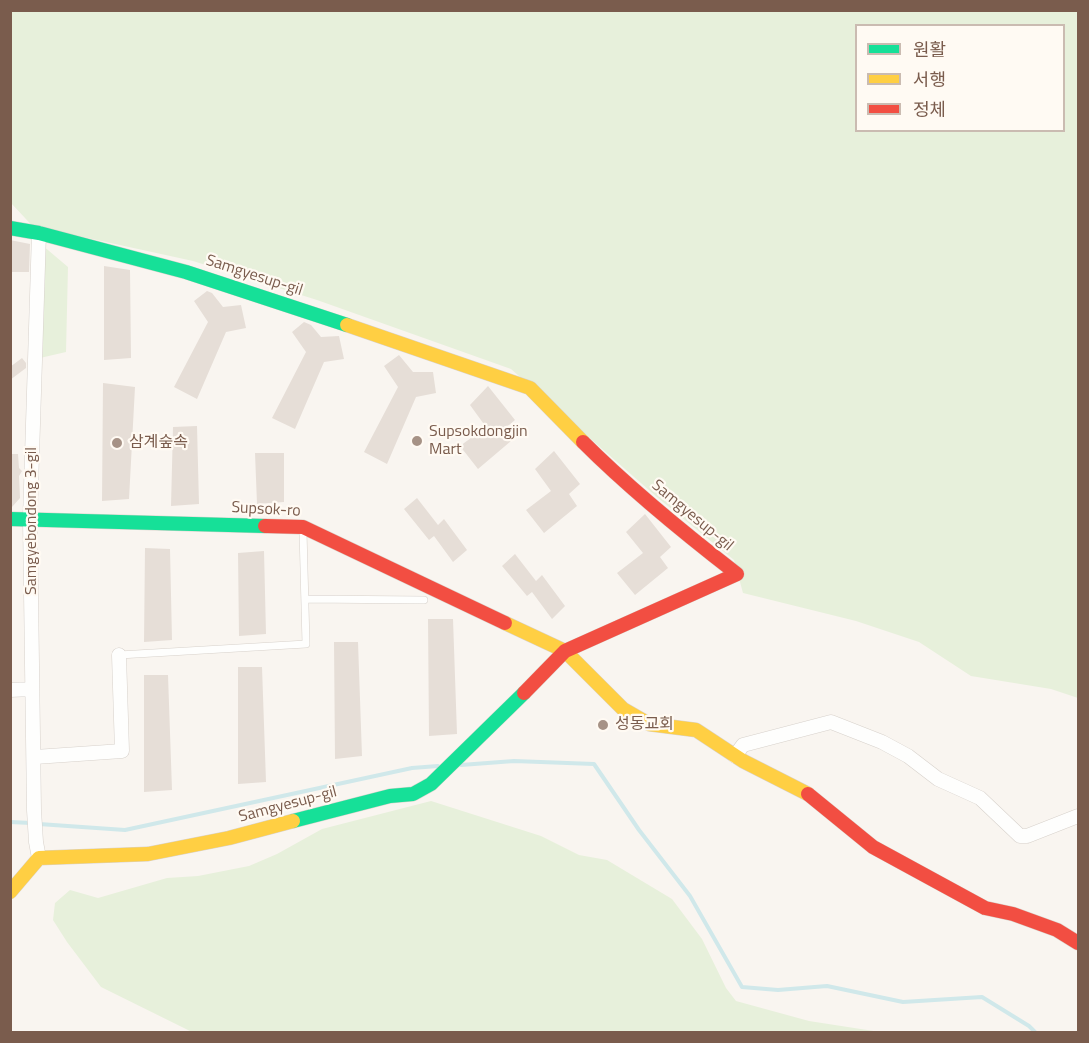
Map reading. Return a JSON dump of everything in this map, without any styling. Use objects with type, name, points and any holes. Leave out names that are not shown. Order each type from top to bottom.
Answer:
[{"type":"street","name":"Samgyesup-gil","points":[[10,228],[39,233],[186,272],[311,312],[531,388],[602,461],[691,538],[737,574],[565,651],[431,784],[413,794],[390,796],[228,838],[148,854],[39,858]]},
{"type":"street","name":"Samgyebondong 3-gil","points":[[39,233],[30,519],[34,810],[39,858]]},
{"type":"street","name":"Supsok-ro","points":[[10,519],[303,527],[565,651],[623,709],[640,719],[649,724],[696,729],[735,756],[813,796],[873,847],[985,908],[1013,914],[1057,930],[1078,943]]},
{"type":"street","points":[[35,757],[122,751],[119,656]]},
{"type":"street","points":[[10,690],[33,689]]},
{"type":"street","points":[[735,756],[743,745],[831,722],[882,742],[908,756],[938,779],[980,798],[1020,836],[1027,836],[1078,816]]},
{"type":"street","points":[[10,891],[39,858]]},
{"type":"lane","points":[[119,656],[306,644],[303,527]]},
{"type":"lane","points":[[305,599],[424,600]]},
{"type":"green space","points":[[11,11],[1078,11],[1078,698],[1051,689],[971,676],[919,642],[856,621],[743,593],[734,560],[658,498],[511,369],[317,300],[193,261],[74,235],[39,233],[11,203]]},
{"type":"green space","points":[[42,245],[68,267],[66,352],[40,358]]},
{"type":"green space","points":[[431,801],[541,836],[579,855],[607,860],[672,899],[702,939],[726,988],[736,1001],[809,1021],[880,1032],[192,1032],[101,987],[53,920],[55,903],[70,890],[98,898],[167,878],[198,876],[249,866],[277,854],[322,829]]},
{"type":"building","points":[[10,240],[30,244],[29,272],[10,272]]},
{"type":"building","points":[[104,266],[130,270],[131,358],[104,360]]},
{"type":"building","points":[[207,291],[212,293],[223,307],[241,305],[246,328],[226,332],[197,399],[174,387],[208,322],[194,301]]},
{"type":"building","points":[[304,322],[311,325],[321,337],[339,336],[344,359],[324,362],[295,429],[272,418],[306,352],[292,332]]},
{"type":"building","points":[[399,355],[413,372],[433,372],[436,393],[416,397],[387,464],[364,452],[398,387],[384,366]]},
{"type":"building","points":[[22,358],[26,363],[26,368],[10,380],[10,367]]},
{"type":"building","name":"삼계숲속","points":[[103,383],[135,387],[129,499],[102,501]]},
{"type":"building","points":[[488,386],[515,420],[503,430],[511,441],[478,469],[460,446],[486,427],[470,405]]},
{"type":"building","name":"삼계숲속","points":[[197,426],[199,504],[171,506],[173,427]]},
{"type":"building","points":[[554,451],[580,484],[569,494],[577,506],[544,533],[526,510],[551,491],[535,469]]},
{"type":"building","points":[[255,453],[284,453],[284,502],[257,504]]},
{"type":"building","points":[[10,454],[18,454],[19,468],[22,471],[19,476],[20,498],[12,507],[10,507]]},
{"type":"building","points":[[417,498],[438,525],[444,519],[467,550],[453,562],[434,536],[429,540],[404,509]]},
{"type":"building","points":[[645,514],[671,547],[660,557],[668,568],[635,595],[617,573],[643,553],[626,532]]},
{"type":"building","points":[[145,548],[170,549],[172,640],[144,642]]},
{"type":"building","points":[[264,551],[266,634],[239,636],[238,553]]},
{"type":"building","points":[[515,554],[536,581],[542,575],[565,606],[552,619],[532,592],[527,596],[502,566]]},
{"type":"building","points":[[428,619],[453,619],[457,734],[429,736]]},
{"type":"building","points":[[334,642],[358,642],[362,756],[335,759]]},
{"type":"building","points":[[238,667],[262,667],[266,782],[238,784]]},
{"type":"building","points":[[144,675],[168,675],[172,790],[144,792]]},
{"type":"waterway","points":[[461,765],[514,761],[594,764],[639,830],[690,896],[742,987],[778,990],[827,986],[903,1002],[982,997],[1035,1032]]},
{"type":"waterway","points":[[39,824],[125,830],[412,768],[438,766]]},
{"type":"waterway","points":[[10,822],[31,823]]},
{"type":"traffic: fast","points":[[10,228],[39,233],[186,272],[347,325]]},
{"type":"traffic: fast","points":[[10,519],[265,526]]},
{"type":"traffic: fast","points":[[293,821],[390,796],[413,794],[431,784],[524,693]]},
{"type":"traffic: slow","points":[[347,325],[530,388],[583,442]]},
{"type":"traffic: slow","points":[[505,623],[565,651],[623,709],[649,724],[696,730],[743,761],[808,794]]},
{"type":"traffic: slow","points":[[10,892],[39,858],[148,854],[229,838],[293,821]]},
{"type":"traffic: jam","points":[[524,693],[565,651],[737,574],[658,511],[583,442]]},
{"type":"traffic: jam","points":[[265,526],[303,527],[505,623]]},
{"type":"traffic: jam","points":[[808,794],[873,847],[985,908],[1013,914],[1057,930],[1078,943]]},
{"type":"place","name":"Supsokdongjin Mart","points":[[417,441]]},
{"type":"place","name":"삼계숲속","points":[[117,443]]},
{"type":"place","name":"성동교회","points":[[603,725]]}]
